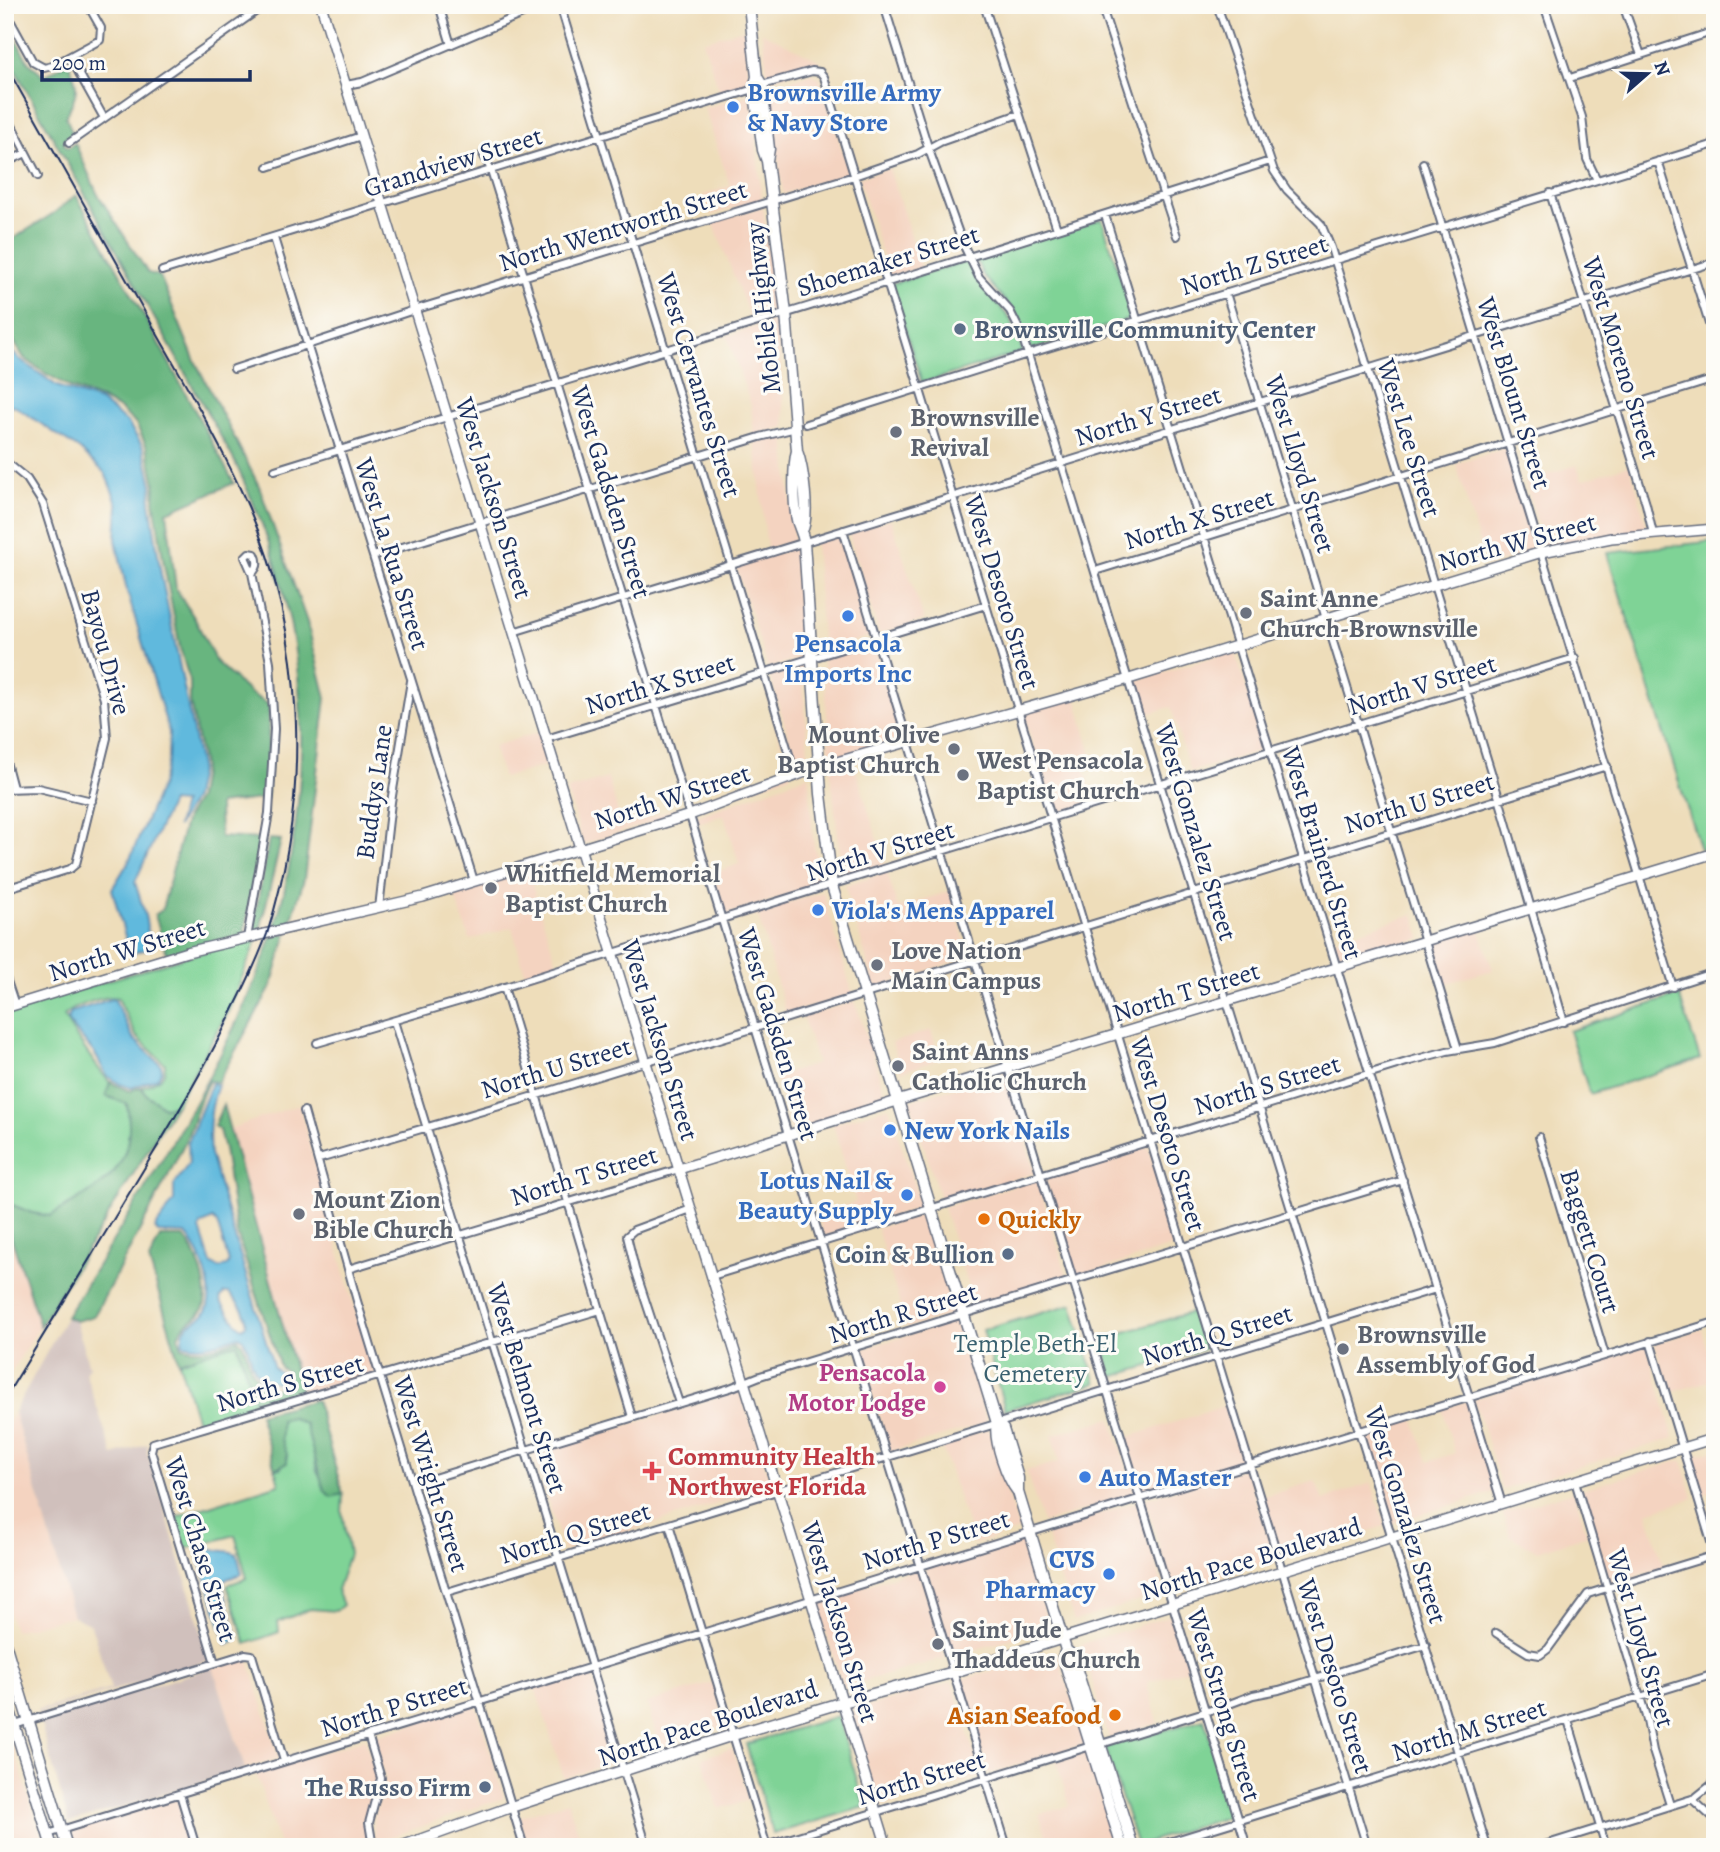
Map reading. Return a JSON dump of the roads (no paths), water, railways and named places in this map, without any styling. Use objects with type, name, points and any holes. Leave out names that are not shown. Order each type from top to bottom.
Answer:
[{"type":"main road","name":"Mobile Highway","points":[[749,5],[769,149],[767,161],[801,426],[797,451],[801,462],[806,525],[803,537],[811,659],[825,838],[832,886]]},
{"type":"main road","points":[[832,886],[997,1423],[1003,1429],[1018,1478],[1018,1492],[1066,1650],[1072,1655],[1122,1847]]},
{"type":"main road","name":"North Pace Boulevard","points":[[400,1847],[511,1807],[733,1735],[1063,1638]]},
{"type":"main road","points":[[5,1643],[67,1847]]},
{"type":"main road","points":[[5,1695],[10,1727],[52,1847]]},
{"type":"main road","points":[[1096,1745],[1133,1847]]},
{"type":"street","points":[[5,11],[36,65],[49,68],[102,37],[99,22],[88,5]]},
{"type":"street","points":[[69,143],[265,5]]},
{"type":"street","name":"West Jackson Street","points":[[321,5],[887,1847]]},
{"type":"street","points":[[439,5],[451,45]]},
{"type":"street","points":[[346,85],[362,82],[544,5]]},
{"type":"street","name":"West Cervantes Street","points":[[560,5],[668,351],[796,777]]},
{"type":"street","name":"West Gonzalez Street","points":[[884,5],[928,147],[969,256],[979,277],[1015,318],[1028,354],[1487,1847]]},
{"type":"street","points":[[984,5],[1058,229]]},
{"type":"street","points":[[1101,5],[1177,236]]},
{"type":"street","name":"West Lee Street","points":[[1217,5],[1270,161],[1287,190],[1321,224],[1335,260],[1532,908],[1564,1022]]},
{"type":"street","points":[[1544,5],[1582,117],[1587,159],[1597,180]]},
{"type":"street","points":[[1623,5],[1641,55]]},
{"type":"street","points":[[1570,78],[1715,31]]},
{"type":"street","points":[[70,57],[104,118]]},
{"type":"street","name":"Grandview Street","points":[[162,271],[601,136],[758,84],[812,71],[820,72]]},
{"type":"street","name":"West Desoto Street","points":[[820,72],[824,77],[1367,1847]]},
{"type":"street","points":[[5,112],[8,125],[38,176]]},
{"type":"street","name":"North Wentworth Street","points":[[234,369],[414,310],[854,176],[1019,114]]},
{"type":"street","points":[[268,167],[361,136]]},
{"type":"street","name":"North Z Street","points":[[373,556],[1715,144]]},
{"type":"street","points":[[5,163],[26,153]]},
{"type":"street","name":"West Gadsden Street","points":[[483,154],[491,170],[624,598],[1007,1847]]},
{"type":"street","name":"Shoemaker Street","points":[[275,470],[668,351],[1270,161]]},
{"type":"street","points":[[1658,161],[1715,343]]},
{"type":"street","name":"West Blount Street","points":[[1423,163],[1673,986]]},
{"type":"street","name":"West Moreno Street","points":[[1550,194],[1653,534]]},
{"type":"street","name":"West Brainerd Street","points":[[1105,215],[1502,1504]]},
{"type":"street","name":"West La Rua Street","points":[[274,238],[474,881]]},
{"type":"street","name":"North Y Street","points":[[513,632],[732,564],[803,537],[843,530],[1715,262]]},
{"type":"street","name":"West Lloyd Street","points":[[1226,293],[1458,1049]]},
{"type":"street","name":"North X Street","points":[[1095,571],[1715,379]]},
{"type":"street","name":"Bayou Drive","points":[[5,461],[27,479],[43,504],[104,699],[107,738],[74,867],[5,889]]},
{"type":"street","name":"North W Street","points":[[10,1007],[187,952],[379,908],[474,881],[690,815],[819,767],[1129,679],[1542,552],[1591,541],[1715,529]]},
{"type":"street","name":"West Strong Street","points":[[843,530],[1247,1847]]},
{"type":"street","points":[[247,938],[269,813],[274,730],[270,662],[252,573]]},
{"type":"street","name":"North X Street","points":[[546,739],[986,605]]},
{"type":"street","name":"North V Street","points":[[317,1043],[1575,658]]},
{"type":"street","name":"Buddys Lane","points":[[379,908],[393,789],[411,681]]},
{"type":"street","points":[[5,758],[9,788],[38,788],[92,801]]},
{"type":"street","name":"North U Street","points":[[319,1159],[537,1095],[1607,766]]},
{"type":"street","name":"North T Street","points":[[348,1269],[1715,853]]},
{"type":"street","name":"North S Street","points":[[712,1276],[1370,1073],[1458,1049],[1495,1043],[1715,972]]},
{"type":"street","points":[[5,975],[10,1007]]},
{"type":"street","points":[[504,987],[632,1417]]},
{"type":"street","name":"West Belmont Street","points":[[394,1021],[647,1847]]},
{"type":"street","name":"West Wright Street","points":[[304,1111],[348,1269],[524,1847]]},
{"type":"street","name":"Baggett Court","points":[[1539,1137],[1605,1355]]},
{"type":"street","name":"North R Street","points":[[414,1484],[1403,1181]]},
{"type":"street","points":[[679,1403],[635,1269],[627,1236],[634,1230],[691,1209]]},
{"type":"street","name":"North Q Street","points":[[447,1592],[1436,1289]]},
{"type":"street","name":"North S Street","points":[[152,1446],[156,1441],[381,1377],[600,1310]]},
{"type":"street","name":"North P Street","points":[[48,1834],[1030,1530],[1715,1322]]},
{"type":"street","points":[[1496,1633],[1528,1653],[1544,1653],[1583,1598],[1715,1555],[1650,1342]]},
{"type":"street","name":"North Pace Boulevard","points":[[1063,1638],[1715,1438]]},
{"type":"street","name":"West Chase Street","points":[[152,1446],[151,1451],[215,1663],[245,1654],[252,1655],[284,1760]]},
{"type":"street","name":"West Lloyd Street","points":[[1575,1481],[1670,1805]]},
{"type":"street","points":[[668,1524],[766,1846]]},
{"type":"street","name":"North Street","points":[[766,1846],[1206,1712],[1253,1695],[1426,1645]]},
{"type":"street","points":[[10,1727],[215,1663]]},
{"type":"street","name":"North M Street","points":[[1153,1847],[1715,1674]]},
{"type":"street","points":[[1568,1720],[1606,1847]]},
{"type":"street","points":[[368,1735],[381,1778],[369,1823],[373,1847]]},
{"type":"street","points":[[1538,1847],[1692,1799],[1715,1782]]},
{"type":"street","points":[[180,1794],[196,1847]]},
{"type":"street","points":[[1692,1799],[1715,1820]]},
{"type":"water","points":[[5,344],[17,357],[57,386],[100,401],[128,423],[143,447],[152,485],[150,502],[161,574],[200,766],[194,798],[177,827],[183,803],[171,802],[135,882],[145,915],[148,940],[147,949],[130,954],[112,889],[129,861],[161,785],[168,760],[169,732],[127,591],[116,540],[118,505],[105,473],[80,450],[13,405],[5,407]]},
{"type":"water","points":[[115,1000],[133,1038],[161,1065],[158,1078],[131,1088],[107,1076],[95,1054],[69,1023],[67,1018],[72,1012]]},
{"type":"water","points":[[212,1083],[218,1085],[210,1119],[210,1154],[274,1368],[285,1376],[284,1380],[277,1383],[257,1372],[246,1345],[239,1336],[205,1346],[183,1344],[184,1330],[201,1317],[208,1306],[207,1278],[200,1258],[186,1234],[158,1233],[155,1228],[174,1201],[174,1185],[189,1163],[188,1143]],"holes":[[[213,1219],[217,1223],[229,1262],[227,1266],[219,1268],[211,1263],[200,1229],[201,1225]],[[224,1293],[229,1293],[244,1311],[246,1325],[242,1328],[221,1302]]]},
{"type":"water","points":[[210,1548],[237,1554],[242,1574],[221,1581],[238,1638],[227,1645],[198,1554],[199,1550]]},
{"type":"railway","points":[[5,64],[200,409],[248,506],[282,609],[296,718],[296,773],[291,827],[281,881],[267,934],[256,962],[184,1102],[5,1398]]},
{"type":"place","name":"Brownsville Army & Navy Store","points":[[733,107]]},
{"type":"place","name":"Brownsville Community Center","points":[[960,329]]},
{"type":"place","name":"Brownsville Revival","points":[[896,432]]},
{"type":"place","name":"Saint Anne Church-Brownsville","points":[[1246,613]]},
{"type":"place","name":"Pensacola Imports Inc","points":[[848,616]]},
{"type":"place","name":"Mount Olive Baptist Church","points":[[954,749]]},
{"type":"place","name":"West Pensacola Baptist Church","points":[[963,775]]},
{"type":"place","name":"Whitfield Memorial Baptist Church","points":[[491,888]]},
{"type":"place","name":"Viola's Mens Apparel","points":[[818,910]]},
{"type":"place","name":"Love Nation Main Campus","points":[[877,965]]},
{"type":"place","name":"Saint Anns Catholic Church","points":[[898,1066]]},
{"type":"place","name":"New York Nails","points":[[890,1130]]},
{"type":"place","name":"Lotus Nail & Beauty Supply","points":[[907,1195]]},
{"type":"place","name":"Mount Zion Bible Church","points":[[299,1214]]},
{"type":"place","name":"Quickly","points":[[984,1219]]},
{"type":"place","name":"Coin & Bullion","points":[[1008,1254]]},
{"type":"place","name":"Brownsville Assembly of God","points":[[1343,1349]]},
{"type":"place","name":"Pensacola Motor Lodge","points":[[940,1387]]},
{"type":"place","name":"Community Health Northwest Florida","points":[[652,1471]]},
{"type":"place","name":"Auto Master","points":[[1085,1477]]},
{"type":"place","name":"CVS Pharmacy","points":[[1109,1574]]},
{"type":"place","name":"Saint Jude Thaddeus Church","points":[[938,1644]]},
{"type":"place","name":"Asian Seafood","points":[[1115,1715]]},
{"type":"place","name":"The Russo Firm","points":[[485,1787]]},
{"type":"park label","name":"Temple Beth-El Cemetery","points":[[1035,1358]]}]
